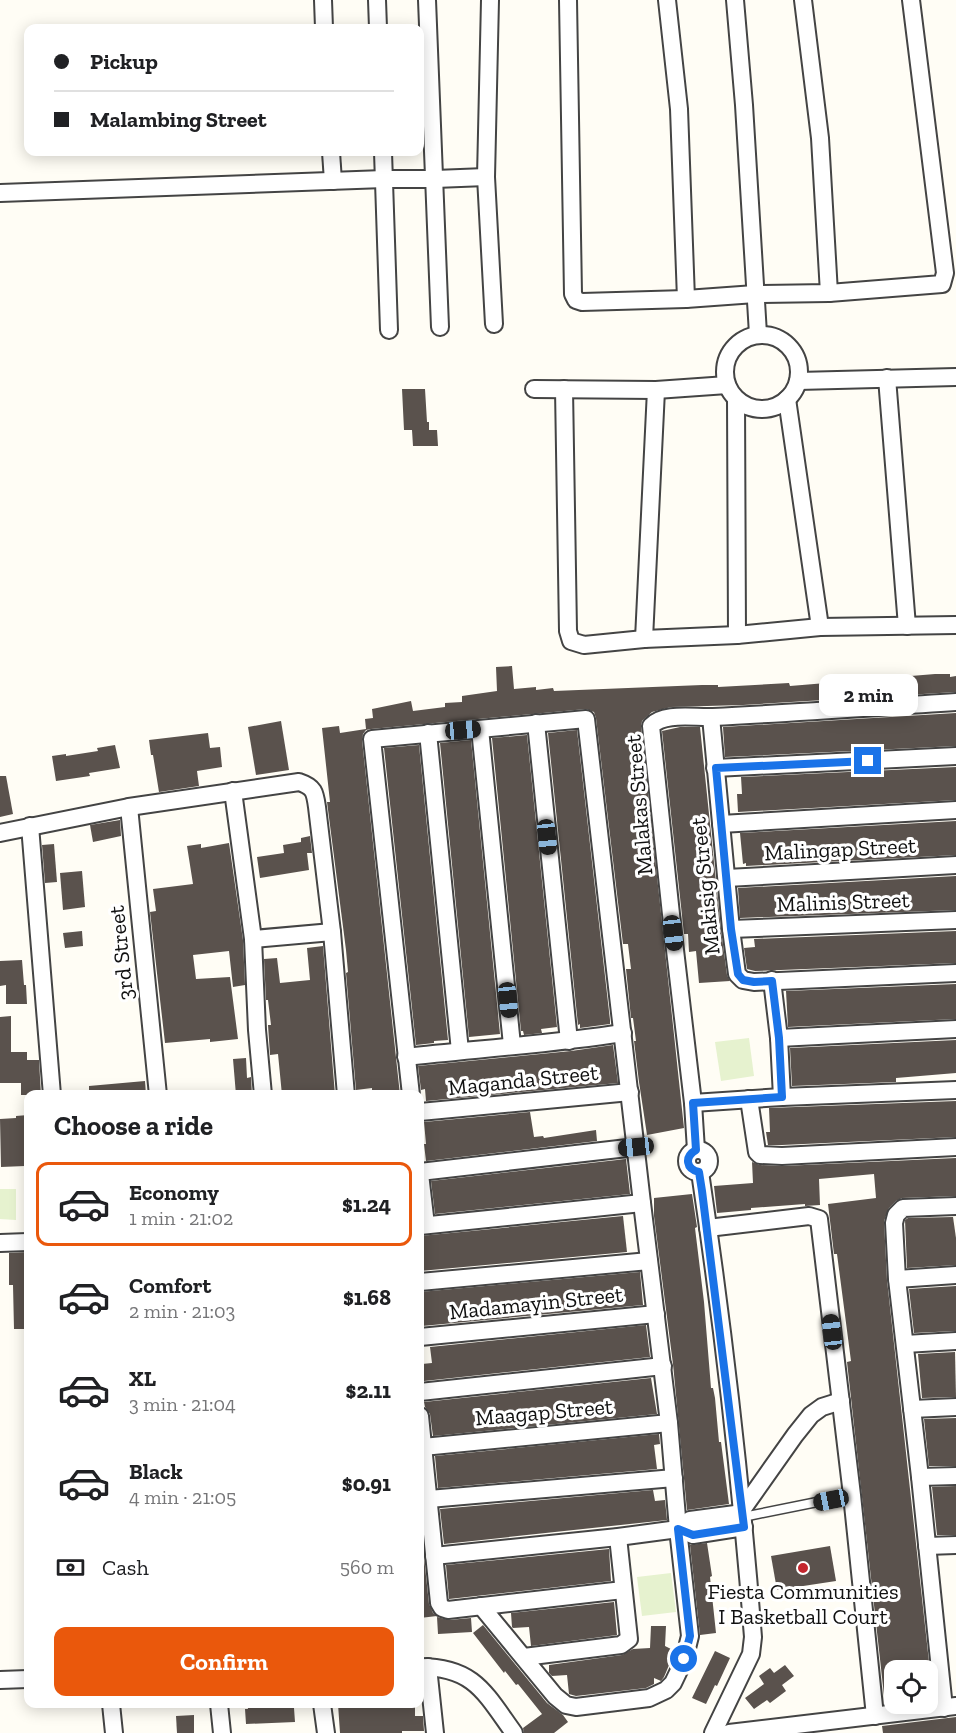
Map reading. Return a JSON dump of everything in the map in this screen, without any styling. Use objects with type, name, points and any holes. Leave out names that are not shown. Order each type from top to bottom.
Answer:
[{"type":"street","points":[[323,0],[324,24]]},
{"type":"street","points":[[377,0],[378,24]]},
{"type":"street","points":[[426,0],[440,327]]},
{"type":"street","points":[[490,0],[486,177],[494,324]]},
{"type":"street","points":[[568,0],[573,294],[576,300],[582,302],[829,292],[942,284],[945,273],[911,0]]},
{"type":"street","points":[[667,0],[679,110],[686,299]]},
{"type":"street","points":[[735,0],[758,334]]},
{"type":"street","points":[[803,0],[820,138],[829,292]]},
{"type":"street","points":[[332,156],[333,181]]},
{"type":"street","points":[[382,156],[389,330]]},
{"type":"street","points":[[0,193],[486,177]]},
{"type":"street","points":[[534,389],[731,392],[745,405],[767,409],[787,399],[794,391],[798,381],[799,369],[790,347],[770,335],[758,334],[737,343],[726,362],[724,374],[731,392],[737,635]]},
{"type":"street","points":[[798,381],[956,377]]},
{"type":"street","points":[[887,378],[907,626]]},
{"type":"street","points":[[564,389],[568,631],[571,641],[584,645],[820,627],[956,625]]},
{"type":"street","points":[[644,639],[656,390]]},
{"type":"street","points":[[787,399],[820,627]]},
{"type":"street","name":"Malakas Street","points":[[708,1228],[699,1172],[693,1171],[688,1166],[687,1159],[696,1150],[693,1103],[651,726],[657,720],[664,718],[956,702]]},
{"type":"street","name":"Makisig Street","points":[[711,717],[731,929],[738,974],[743,980],[754,982],[956,973]]},
{"type":"street","points":[[410,1090],[372,739],[586,719],[663,1366],[690,1636],[684,1659],[673,1683],[666,1690],[649,1698],[576,1707],[566,1705],[555,1696],[481,1606]]},
{"type":"street","points":[[536,723],[569,1041]]},
{"type":"street","points":[[480,729],[512,1045]]},
{"type":"street","points":[[428,733],[460,1051]]},
{"type":"street","points":[[716,768],[956,756]]},
{"type":"street","points":[[0,833],[129,807],[299,782],[309,785],[315,794],[332,932],[346,1090]]},
{"type":"street","points":[[233,791],[253,939],[263,1090]]},
{"type":"street","name":"3rd Street","points":[[129,807],[157,1090]]},
{"type":"street","points":[[721,824],[956,810]]},
{"type":"street","points":[[30,826],[52,1090]]},
{"type":"street","name":"Malingap Street","points":[[727,878],[956,865]]},
{"type":"street","name":"Malinis Street","points":[[731,929],[956,920]]},
{"type":"street","points":[[253,939],[332,932]]},
{"type":"street","points":[[772,981],[779,1038],[782,1097]]},
{"type":"street","points":[[779,1038],[956,1029]]},
{"type":"street","points":[[406,1057],[569,1041],[623,1033]]},
{"type":"street","points":[[693,1103],[956,1090]]},
{"type":"street","name":"Maganda Street","points":[[424,1113],[630,1092]]},
{"type":"street","points":[[749,1099],[757,1152],[760,1155],[782,1156],[956,1147]]},
{"type":"street","points":[[424,1173],[636,1147]]},
{"type":"street","points":[[424,1226],[642,1203]]},
{"type":"street","points":[[729,1733],[837,1727],[875,1716],[950,1707],[927,1546],[897,1279],[894,1223],[896,1215],[903,1208],[956,1206]]},
{"type":"street","points":[[713,1733],[751,1654],[753,1637],[743,1517],[708,1228],[809,1216],[819,1219],[852,1495],[875,1716]]},
{"type":"street","points":[[0,1243],[24,1242]]},
{"type":"street","points":[[424,1282],[649,1261]]},
{"type":"street","points":[[897,1279],[956,1275]]},
{"type":"street","name":"Madamayin Street","points":[[424,1337],[656,1314]]},
{"type":"street","points":[[905,1344],[956,1341]]},
{"type":"street","points":[[424,1392],[663,1366]]},
{"type":"street","points":[[434,1556],[678,1529],[693,1535],[743,1517],[795,1435],[811,1415],[822,1407],[841,1401]]},
{"type":"street","points":[[912,1409],[956,1407]]},
{"type":"street","name":"Maagap Street","points":[[424,1447],[669,1423]]},
{"type":"street","points":[[424,1456],[439,1603],[442,1608],[448,1610],[623,1590]]},
{"type":"street","points":[[920,1477],[956,1476]]},
{"type":"street","points":[[429,1499],[674,1478]]},
{"type":"street","points":[[524,1658],[621,1645],[629,1639],[618,1537]]},
{"type":"street","points":[[927,1546],[956,1545]]},
{"type":"street","points":[[435,1733],[424,1667],[445,1668],[462,1674],[489,1698],[514,1733]]},
{"type":"street","points":[[0,1680],[24,1679]]},
{"type":"street","points":[[111,1708],[114,1733]]},
{"type":"street","points":[[219,1708],[222,1733]]},
{"type":"street","points":[[323,1708],[326,1733]]},
{"type":"lane","points":[[743,1517],[852,1495]]},
{"type":"green space","points":[[749,1038],[754,1076],[721,1081],[715,1042]]},
{"type":"green space","points":[[0,1189],[16,1189],[16,1220],[0,1219]]},
{"type":"green space","points":[[671,1573],[676,1612],[642,1616],[637,1577]]},
{"type":"building","points":[[402,389],[425,389],[427,422],[429,422],[429,430],[437,430],[438,446],[413,446],[412,430],[404,430]]},
{"type":"building","points":[[512,666],[514,689],[536,687],[536,690],[553,688],[554,691],[789,683],[790,686],[935,674],[956,676],[956,692],[671,707],[652,712],[642,721],[684,1128],[647,1135],[626,969],[631,969],[628,944],[623,944],[596,718],[594,712],[586,709],[371,729],[366,730],[363,734],[399,1090],[372,1090],[372,1088],[356,1090],[346,950],[327,802],[330,802],[322,728],[339,726],[340,733],[366,729],[365,719],[373,718],[372,709],[411,701],[413,711],[445,707],[445,703],[462,702],[462,696],[497,691],[496,667]]},
{"type":"building","points":[[956,713],[956,746],[725,757],[723,727]]},
{"type":"building","points":[[281,721],[289,770],[256,775],[248,727]]},
{"type":"building","points":[[680,727],[700,727],[721,930],[727,975],[730,981],[699,983],[696,951],[689,952],[688,934],[684,934],[662,731]]},
{"type":"building","points":[[577,730],[610,1020],[610,1024],[580,1028],[548,733]]},
{"type":"building","points":[[208,733],[210,748],[220,747],[222,767],[197,771],[199,786],[159,792],[149,740]]},
{"type":"building","points":[[527,735],[557,1027],[541,1029],[542,1033],[524,1035],[521,1031],[492,738]]},
{"type":"building","points":[[471,740],[500,1034],[469,1037],[440,743]]},
{"type":"building","points":[[115,745],[120,768],[89,773],[90,776],[56,781],[52,756],[98,751],[97,748]]},
{"type":"building","points":[[419,745],[448,1040],[416,1045],[384,748]]},
{"type":"building","points":[[956,767],[956,800],[738,812],[737,794],[742,794],[741,777]]},
{"type":"building","points":[[0,776],[6,776],[13,814],[0,817]]},
{"type":"building","points":[[120,820],[121,836],[93,842],[90,825]]},
{"type":"building","points":[[956,821],[956,855],[746,866],[746,863],[743,864],[740,833]]},
{"type":"building","points":[[310,836],[312,853],[307,853],[309,870],[260,878],[257,857],[284,853],[283,845],[301,842],[301,838]]},
{"type":"building","points":[[229,843],[243,940],[245,985],[233,987],[229,951],[193,955],[196,979],[230,977],[238,1039],[165,1043],[150,912],[156,911],[153,889],[193,884],[187,846],[201,844],[201,848]]},
{"type":"building","points":[[54,844],[57,882],[45,883],[42,845]]},
{"type":"building","points":[[82,871],[85,907],[63,910],[60,873]]},
{"type":"building","points":[[956,876],[956,910],[740,918],[738,888]]},
{"type":"building","points":[[82,931],[83,946],[65,948],[63,933]]},
{"type":"building","points":[[956,931],[956,963],[755,971],[747,969],[744,948],[755,947],[754,939]]},
{"type":"building","points":[[323,946],[335,1090],[282,1090],[278,1054],[270,1055],[268,1025],[271,1025],[268,1000],[266,1000],[264,959],[277,958],[280,983],[310,980],[307,948]]},
{"type":"building","points":[[22,960],[27,1004],[6,1004],[6,985],[0,986],[0,961]]},
{"type":"building","points":[[956,984],[956,1019],[788,1027],[786,991]]},
{"type":"building","points":[[11,1016],[11,1052],[27,1052],[27,1060],[39,1060],[41,1090],[24,1090],[24,1095],[21,1095],[21,1083],[0,1083],[0,1017]]},
{"type":"building","points":[[956,1040],[956,1073],[896,1078],[896,1082],[792,1086],[790,1048]]},
{"type":"building","points":[[613,1045],[618,1083],[426,1101],[425,1089],[421,1090],[418,1066]]},
{"type":"building","points":[[246,1058],[247,1078],[251,1077],[252,1090],[236,1090],[233,1059]]},
{"type":"building","points":[[145,1081],[146,1090],[89,1090],[89,1086]]},
{"type":"building","points":[[956,1101],[956,1137],[768,1145],[766,1132],[770,1132],[769,1108]]},
{"type":"building","points":[[530,1112],[534,1137],[543,1136],[544,1138],[596,1130],[597,1141],[426,1161],[424,1122]]},
{"type":"building","points":[[24,1115],[24,1166],[1,1167],[0,1119],[16,1118],[16,1116]]},
{"type":"building","points":[[956,1158],[956,1196],[902,1198],[889,1208],[884,1221],[887,1280],[929,1660],[884,1660],[884,1695],[847,1362],[851,1361],[828,1204],[876,1198],[874,1174],[819,1179],[820,1205],[751,1208],[751,1210],[717,1213],[714,1186],[753,1183],[752,1162],[760,1165],[783,1166]]},
{"type":"building","points":[[626,1159],[630,1194],[435,1214],[431,1181]]},
{"type":"building","points":[[692,1194],[711,1388],[713,1388],[715,1398],[729,1504],[687,1510],[673,1364],[654,1216],[654,1198]]},
{"type":"building","points":[[623,1216],[627,1252],[424,1271],[424,1236]]},
{"type":"building","points":[[953,1217],[956,1265],[907,1268],[905,1220],[908,1218]]},
{"type":"building","points":[[24,1252],[24,1329],[14,1329],[13,1285],[9,1285],[9,1253]]},
{"type":"building","points":[[640,1272],[643,1305],[424,1326],[424,1292]]},
{"type":"building","points":[[956,1286],[956,1331],[914,1333],[909,1289]]},
{"type":"building","points":[[646,1325],[650,1357],[424,1381],[424,1364],[432,1363],[430,1347]]},
{"type":"building","points":[[955,1352],[956,1397],[922,1398],[918,1354]]},
{"type":"building","points":[[651,1378],[657,1414],[433,1436],[430,1414],[424,1402]]},
{"type":"building","points":[[956,1418],[956,1466],[929,1466],[924,1419]]},
{"type":"building","points":[[659,1434],[660,1444],[654,1445],[657,1469],[438,1488],[435,1456]]},
{"type":"building","points":[[956,1486],[956,1535],[937,1535],[932,1487]]},
{"type":"building","points":[[653,1490],[655,1501],[665,1500],[667,1520],[444,1544],[440,1509]]},
{"type":"building","points":[[707,1543],[716,1633],[700,1635],[690,1545]]},
{"type":"building","name":"Fiesta Communities I Basketball Court","points":[[830,1546],[836,1581],[777,1590],[771,1556]]},
{"type":"building","points":[[609,1549],[611,1581],[449,1599],[446,1565]]},
{"type":"building","points":[[424,1557],[429,1604],[437,1616],[424,1618]]},
{"type":"building","points":[[614,1602],[617,1635],[531,1646],[529,1627],[512,1627],[511,1613]]},
{"type":"building","points":[[437,1617],[449,1620],[471,1618],[472,1632],[438,1634]]},
{"type":"building","points":[[483,1625],[547,1703],[563,1715],[568,1722],[554,1733],[524,1733],[523,1728],[542,1714],[518,1684],[516,1685],[505,1671],[504,1673],[473,1633]]},
{"type":"building","points":[[651,1626],[666,1626],[665,1646],[675,1651],[661,1681],[654,1678],[654,1684],[646,1688],[576,1696],[569,1694],[567,1675],[552,1676],[549,1673],[549,1665],[622,1655],[633,1649],[650,1648]]},
{"type":"building","points":[[715,1651],[730,1658],[706,1704],[692,1698]]},
{"type":"building","points":[[785,1665],[794,1676],[782,1685],[786,1691],[770,1703],[767,1700],[754,1709],[745,1698],[764,1684],[759,1676],[770,1668],[774,1673]]},
{"type":"building","points":[[294,1708],[295,1722],[246,1724],[245,1709]]},
{"type":"building","points":[[338,1708],[415,1708],[415,1716],[423,1716],[424,1731],[340,1733]]},
{"type":"building","points":[[194,1715],[194,1733],[177,1733],[176,1716]]},
{"type":"building","points":[[956,1717],[956,1733],[883,1733],[882,1726]]},
{"type":"place","name":"Fiesta Communities I Basketball Court","points":[[803,1568]]},
{"type":"route","points":[[684,1659],[690,1636],[678,1529],[693,1535],[744,1527],[708,1228],[699,1172],[693,1171],[688,1166],[687,1159],[696,1150],[693,1103],[782,1097],[779,1038],[772,981],[743,980],[738,974],[731,929],[716,768],[868,761]]}]
